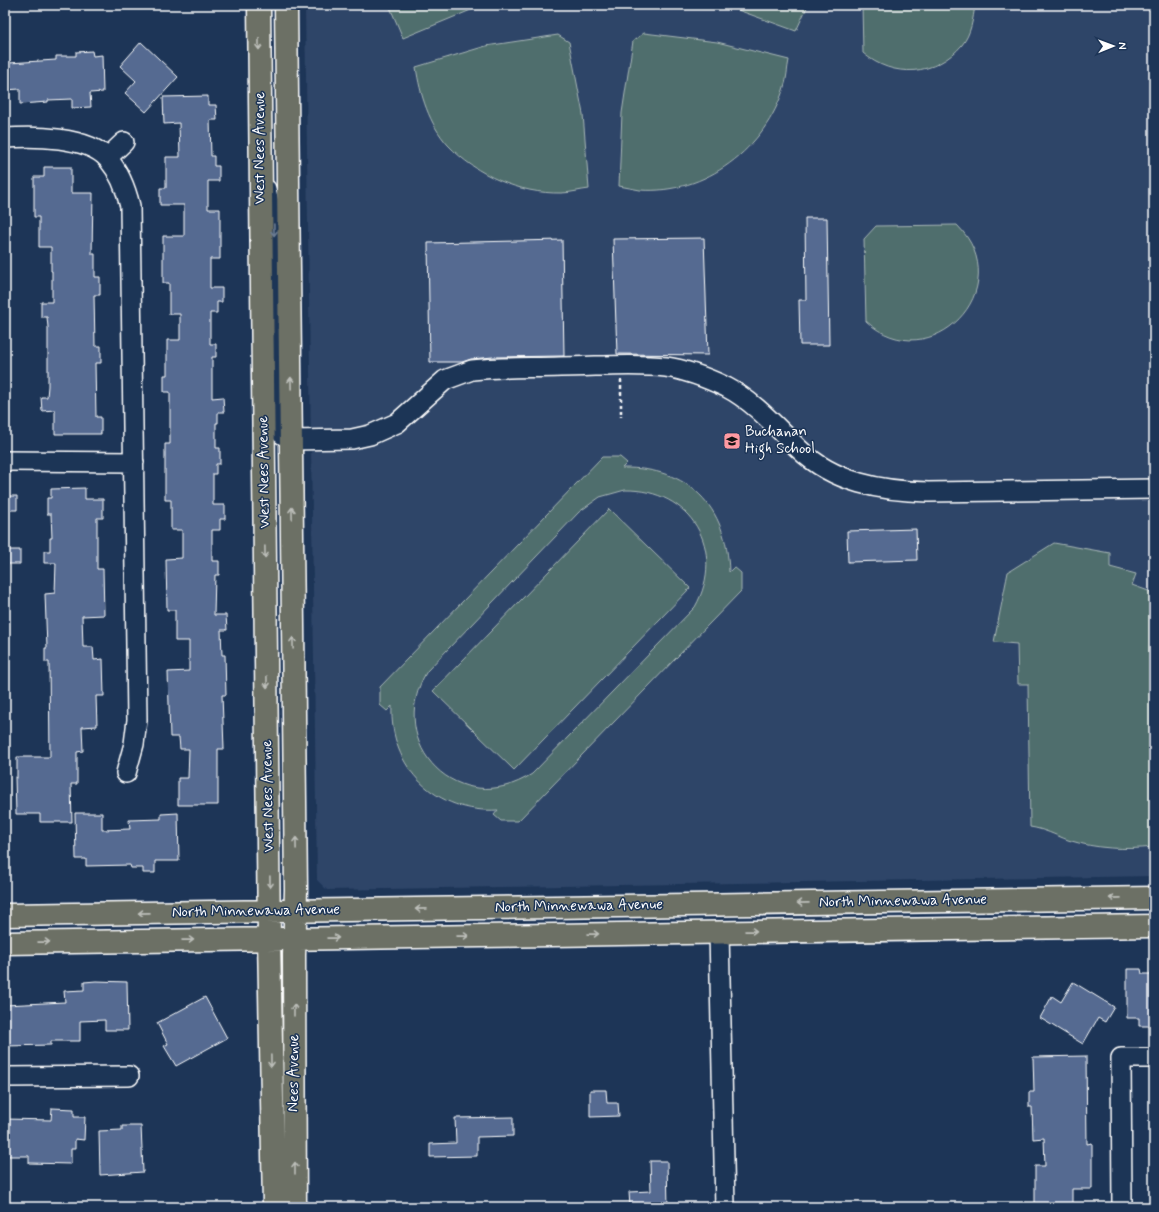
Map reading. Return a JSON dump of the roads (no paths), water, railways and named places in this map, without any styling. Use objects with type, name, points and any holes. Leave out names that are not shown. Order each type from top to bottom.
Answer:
[{"type":"main road","name":"West Nees Avenue","points":[[259,5],[269,938]]},
{"type":"main road","name":"West Nees Avenue","points":[[286,5],[291,440],[294,938]]},
{"type":"main road","name":"North Minnewawa Avenue","points":[[5,915],[1154,898]]},
{"type":"main road","points":[[719,904],[719,932]]},
{"type":"main road","name":"North Minnewawa Avenue","points":[[5,943],[1154,926]]},
{"type":"main road","name":"Nees Avenue","points":[[269,938],[274,1207]]},
{"type":"main road","name":"Nees Avenue","points":[[294,938],[295,1207]]},
{"type":"street","points":[[5,138],[46,138],[74,141],[94,148],[108,158],[118,172],[125,188],[130,206],[137,720],[134,744],[126,773]]},
{"type":"street","points":[[108,158],[124,142]]},
{"type":"street","points":[[260,165],[273,220],[277,423],[282,434],[291,440],[352,439],[382,431],[397,423],[445,380],[472,370],[651,366],[683,371],[707,378],[740,395],[760,411],[815,462],[843,477],[879,489],[899,492],[1154,489]]},
{"type":"street","points":[[5,461],[134,462]]},
{"type":"street","points":[[719,932],[726,1207]]},
{"type":"street","points":[[1122,1207],[1121,1058],[1154,1058]]},
{"type":"street","points":[[5,1077],[129,1076]]},
{"type":"place","name":"Buchanan High School","points":[[732,441]]}]
